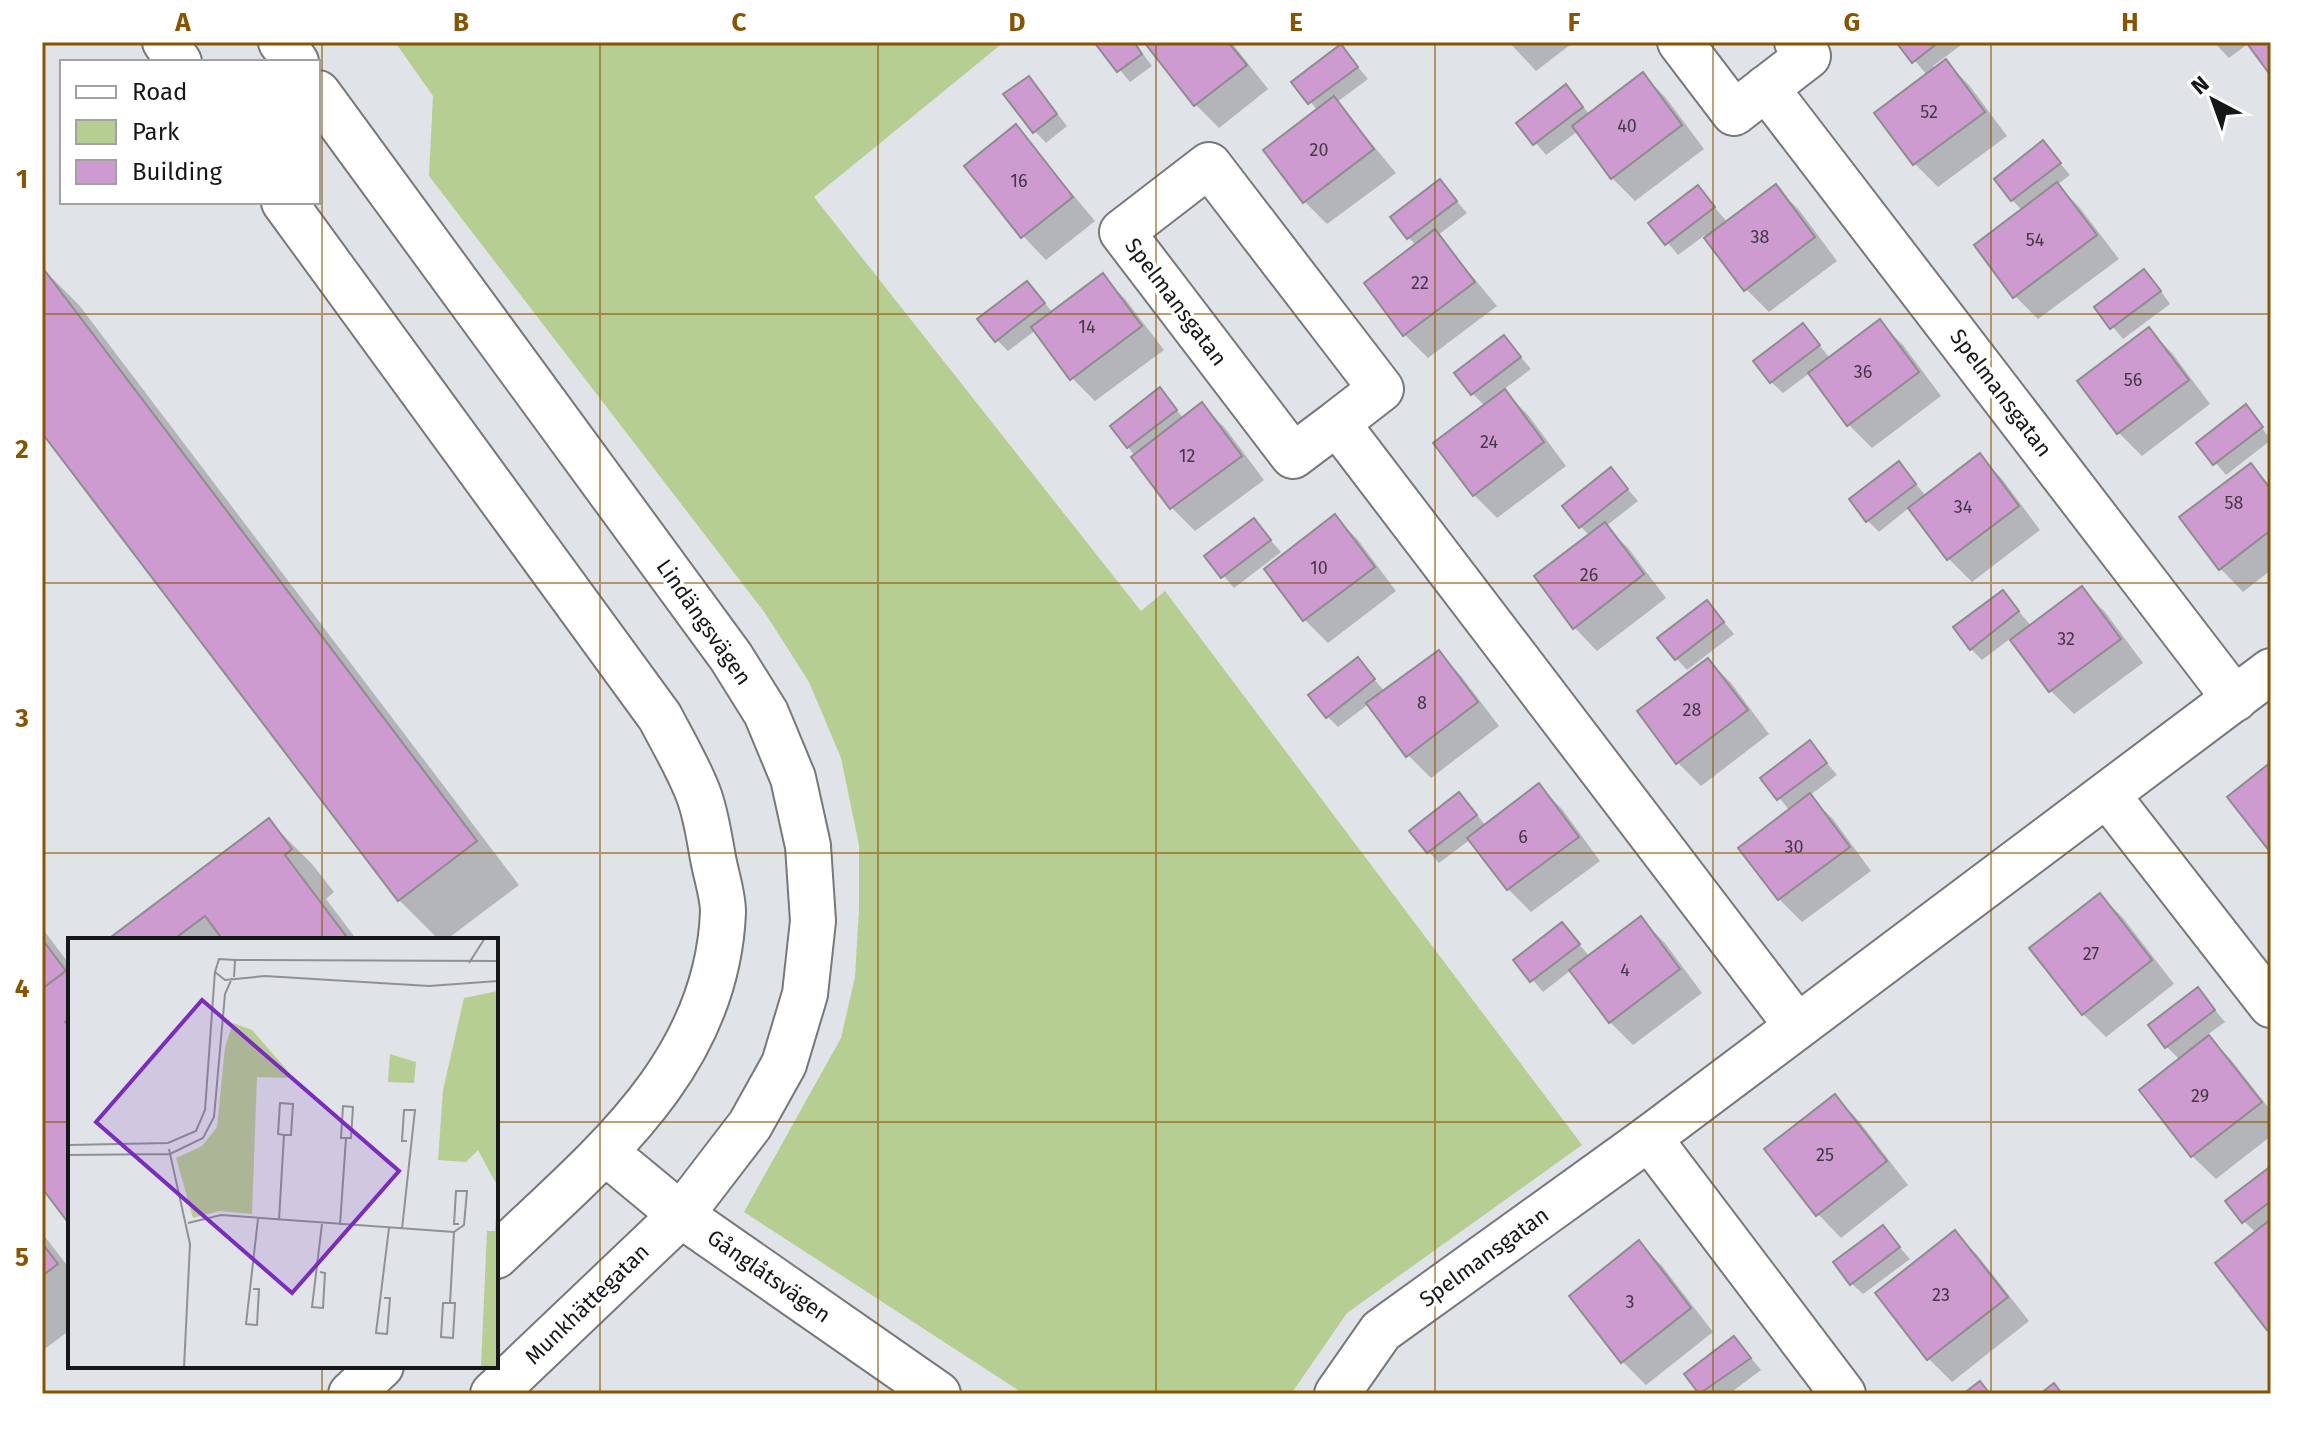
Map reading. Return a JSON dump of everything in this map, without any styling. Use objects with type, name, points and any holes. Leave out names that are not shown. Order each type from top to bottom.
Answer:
[{"type":"street","points":[[165,42],[178,60]]},
{"type":"street","points":[[281,42],[294,60]]},
{"type":"street","points":[[1680,42],[1734,113],[1808,56],[1797,42]]},
{"type":"street","name":"Spelmansgatan","points":[[1766,88],[2235,699]]},
{"type":"street","name":"Lindängsvägen","points":[[320,96],[731,657],[766,713],[793,778],[808,846],[813,921],[805,994],[784,1064],[750,1125],[681,1215]]},
{"type":"street","name":"Spelmansgatan","points":[[1209,165],[1381,389],[1337,423],[1293,456],[1122,232],[1209,165]]},
{"type":"street","points":[[285,204],[660,717],[700,795],[723,909],[715,976],[699,1026],[662,1085],[605,1152],[498,1254]]},
{"type":"street","points":[[1337,423],[1797,1026]]},
{"type":"street","name":"Spelmansgatan","points":[[1337,1394],[1381,1331],[1649,1138],[2271,671]]},
{"type":"street","points":[[2108,796],[2271,1005]]},
{"type":"street","points":[[1649,1138],[1843,1394]]},
{"type":"street","name":"Gånglåtsvägen","points":[[605,1152],[681,1215],[938,1394]]},
{"type":"street","name":"Munkhättegatan","points":[[493,1394],[681,1215]]},
{"type":"street","points":[[351,1394],[379,1368]]},
{"type":"green space","points":[[395,42],[1004,42],[814,197],[1141,611],[1165,591],[1582,1145],[1347,1313],[1291,1394],[1024,1394],[744,1212],[841,1038],[855,977],[859,845],[841,758],[809,682],[765,613],[429,176],[433,96]]},
{"type":"building","points":[[1094,42],[1134,42],[1142,54],[1117,72]]},
{"type":"building","points":[[1144,42],[1228,42],[1247,65],[1194,106]]},
{"type":"building","points":[[1896,42],[1939,42],[1912,63]]},
{"type":"building","points":[[2246,42],[2271,42],[2271,76]]},
{"type":"building","points":[[1341,44],[1358,67],[1308,104],[1291,82]]},
{"type":"building","points":[[1946,59],[1985,112],[1913,165],[1874,113]]},
{"type":"building","points":[[1643,72],[1682,125],[1611,179],[1572,126]]},
{"type":"building","points":[[1029,76],[1057,114],[1033,133],[1003,94]]},
{"type":"building","points":[[1566,84],[1583,107],[1533,145],[1516,123]]},
{"type":"building","points":[[1334,96],[1374,149],[1303,203],[1263,150]]},
{"type":"building","points":[[1016,124],[1073,197],[1021,238],[964,166]]},
{"type":"building","points":[[2043,140],[2061,163],[2011,201],[1994,179]]},
{"type":"building","points":[[1440,179],[1457,201],[1407,239],[1390,217]]},
{"type":"building","points":[[2057,182],[2097,235],[2013,298],[1974,245]]},
{"type":"building","points":[[1776,184],[1815,237],[1744,291],[1704,238]]},
{"type":"building","points":[[1698,185],[1715,207],[1665,245],[1648,223]]},
{"type":"building","points":[[1435,229],[1475,282],[1403,336],[1364,283]]},
{"type":"building","points":[[42,267],[477,841],[398,901],[42,433]]},
{"type":"building","points":[[2144,269],[2161,291],[2110,329],[2094,307]]},
{"type":"building","points":[[1103,273],[1142,326],[1070,380],[1031,327]]},
{"type":"building","points":[[1027,281],[1045,303],[995,342],[977,319]]},
{"type":"building","points":[[1880,319],[1919,372],[1847,426],[1808,373]]},
{"type":"building","points":[[1803,323],[1820,345],[1770,383],[1753,361]]},
{"type":"building","points":[[2149,327],[2189,380],[2117,434],[2077,381]]},
{"type":"building","points":[[1504,335],[1521,357],[1471,395],[1454,373]]},
{"type":"building","points":[[1160,387],[1177,410],[1127,448],[1110,426]]},
{"type":"building","points":[[1505,389],[1544,442],[1473,496],[1433,443]]},
{"type":"building","points":[[1202,402],[1242,456],[1170,509],[1131,457]]},
{"type":"building","points":[[2246,404],[2263,427],[2213,465],[2196,443]]},
{"type":"building","points":[[1980,453],[2019,506],[1947,560],[1908,508]]},
{"type":"building","points":[[1899,461],[1916,484],[1866,522],[1849,499]]},
{"type":"building","points":[[2251,463],[2271,490],[2271,530],[2219,570],[2179,517]]},
{"type":"building","points":[[1611,467],[1628,489],[1579,528],[1562,506]]},
{"type":"building","points":[[1335,514],[1375,567],[1303,621],[1264,569]]},
{"type":"building","points":[[1254,518],[1271,540],[1221,578],[1204,556]]},
{"type":"building","points":[[1605,522],[1644,574],[1573,629],[1534,576]]},
{"type":"building","points":[[2082,586],[2121,639],[2049,692],[2010,640]]},
{"type":"building","points":[[2003,590],[2019,611],[1970,650],[1953,627]]},
{"type":"building","points":[[1707,600],[1724,622],[1675,660],[1657,638]]},
{"type":"building","points":[[1439,650],[1478,702],[1406,757],[1366,703]]},
{"type":"building","points":[[1358,657],[1375,679],[1326,718],[1308,695]]},
{"type":"building","points":[[1708,658],[1748,710],[1676,764],[1637,711]]},
{"type":"building","points":[[1810,740],[1827,763],[1777,800],[1760,778]]},
{"type":"building","points":[[2271,762],[2271,853],[2227,797]]},
{"type":"building","points":[[1539,783],[1579,837],[1507,890],[1467,838]]},
{"type":"building","points":[[1459,792],[1477,815],[1427,853],[1409,831]]},
{"type":"building","points":[[1810,793],[1850,847],[1778,900],[1738,848]]},
{"type":"building","points":[[269,818],[292,849],[285,855],[347,938],[222,938],[205,916],[176,938],[110,938]]},
{"type":"building","points":[[2100,893],[2152,960],[2082,1015],[2029,948]]},
{"type":"building","points":[[1641,916],[1680,969],[1609,1023],[1569,970]]},
{"type":"building","points":[[1562,922],[1580,944],[1530,982],[1513,960]]},
{"type":"building","points":[[42,939],[66,971],[42,989]]},
{"type":"building","points":[[68,970],[68,1020],[65,1022],[68,1026],[68,1222],[42,1188],[42,989]]},
{"type":"building","points":[[2198,987],[2215,1010],[2165,1048],[2148,1025]]},
{"type":"building","points":[[2209,1035],[2262,1102],[2191,1157],[2139,1090]]},
{"type":"building","points":[[1835,1094],[1887,1161],[1816,1216],[1764,1149]]},
{"type":"building","points":[[2271,1166],[2271,1201],[2242,1223],[2225,1201]]},
{"type":"building","points":[[2271,1219],[2271,1327],[2267,1330],[2215,1263]]},
{"type":"building","points":[[1883,1225],[1900,1247],[1850,1285],[1833,1262]]},
{"type":"building","points":[[1955,1230],[2008,1297],[1927,1360],[1875,1293]]},
{"type":"building","points":[[1639,1240],[1691,1308],[1621,1363],[1569,1296]]},
{"type":"building","points":[[42,1243],[58,1264],[42,1276]]},
{"type":"building","points":[[1734,1336],[1751,1358],[1699,1394],[1684,1374]]},
{"type":"building","points":[[1980,1381],[1990,1394],[1963,1394]]},
{"type":"building","points":[[2054,1383],[2062,1394],[2040,1394]]}]
